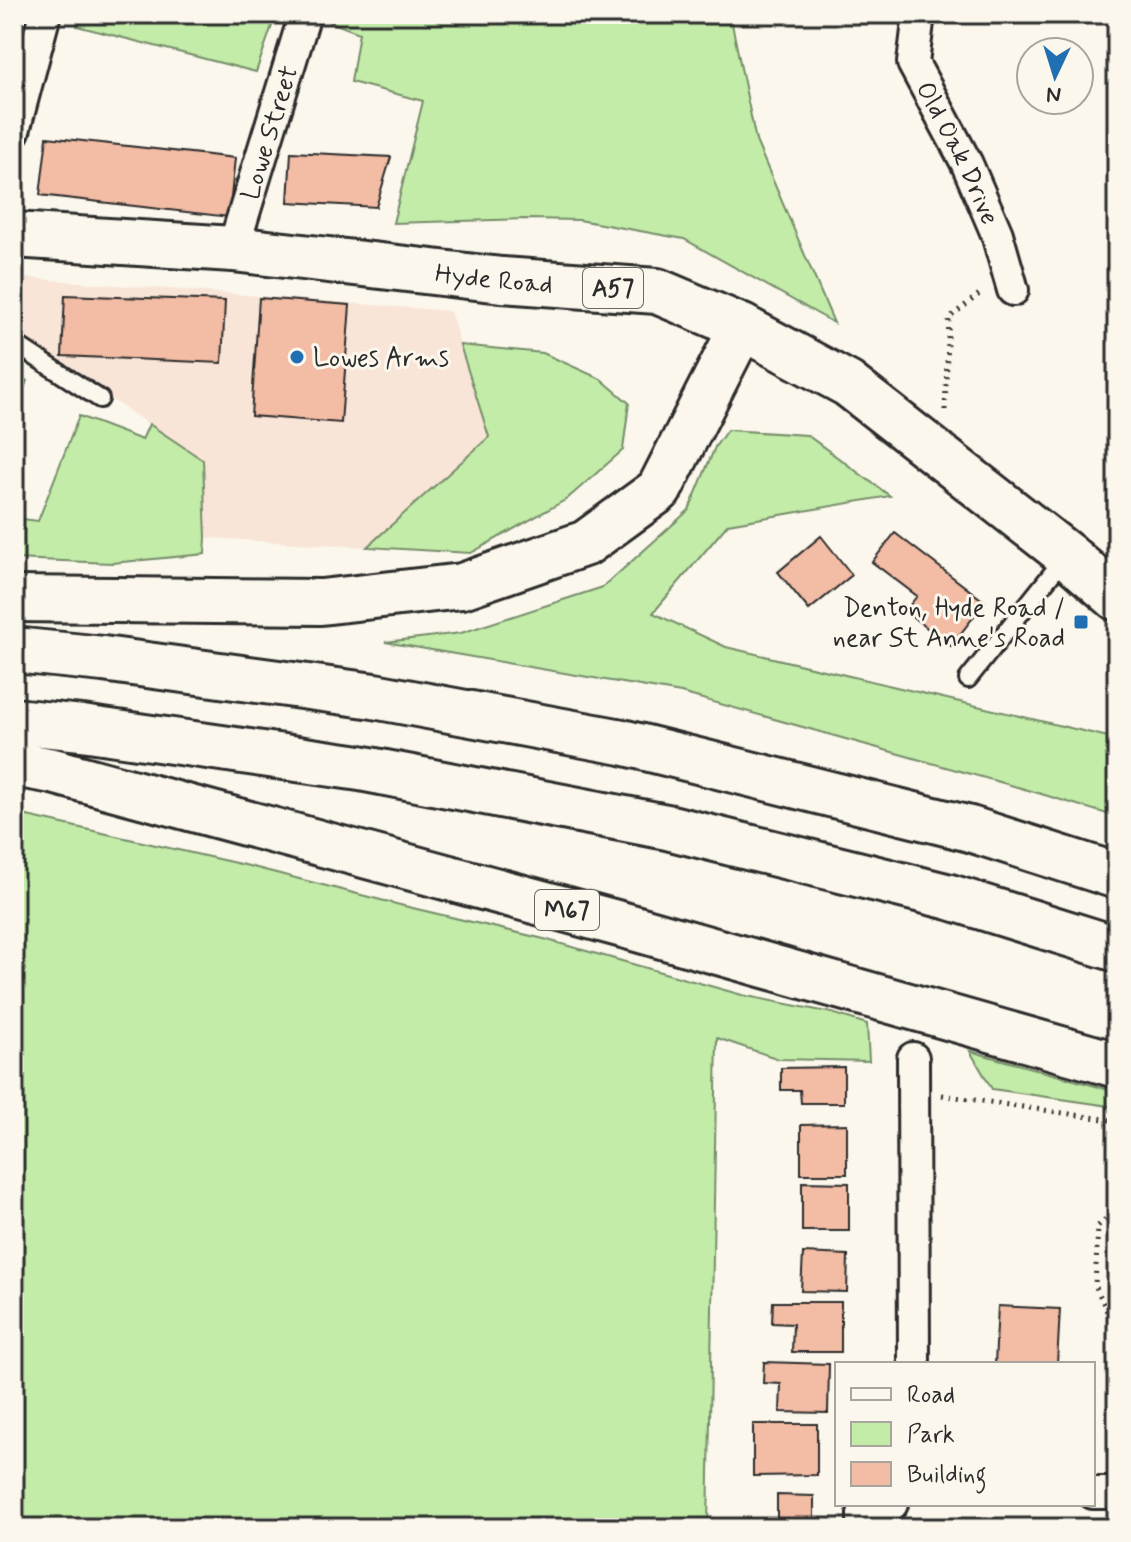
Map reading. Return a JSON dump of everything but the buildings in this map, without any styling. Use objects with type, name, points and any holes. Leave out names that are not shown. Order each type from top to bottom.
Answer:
[{"type":"main road","name":"Hyde Road","points":[[14,235],[233,249],[502,280],[657,291],[742,327],[848,384],[1067,555],[1117,598]]},
{"type":"main road","points":[[14,599],[321,602],[462,586],[586,543],[659,490],[742,327]]},
{"type":"main road","points":[[14,650],[374,696],[622,742],[970,829],[1117,876]]},
{"type":"main road","points":[[14,721],[360,768],[667,827],[950,897],[1117,949]]},
{"type":"main road","name":"M67","points":[[14,764],[53,771],[627,926],[1117,1065]]},
{"type":"street","points":[[14,131],[45,14]]},
{"type":"street","name":"Lowe Street","points":[[233,249],[305,14]]},
{"type":"street","name":"Old Oak Drive","points":[[919,14],[913,63],[967,164],[997,234],[1013,290]]},
{"type":"street","points":[[913,1058],[914,1362]]},
{"type":"street","points":[[1095,1493],[1117,1493]]},
{"type":"street","points":[[863,1528],[863,1514],[886,1506]]},
{"type":"lane","points":[[14,343],[100,399]]},
{"type":"lane","points":[[968,679],[1067,555]]},
{"type":"path","points":[[943,458],[949,318]]},
{"type":"path","points":[[913,1091],[1117,1121]]},
{"type":"path","points":[[1117,1208],[1098,1226],[1095,1285],[1110,1318],[1117,1324]]},
{"type":"shaded area","points":[[14,277],[450,311],[489,437],[367,547],[206,538],[203,460],[14,335]]},
{"type":"green space","points":[[80,14],[276,14],[256,72],[77,26]]},
{"type":"green space","points":[[310,14],[730,14],[756,141],[834,323],[684,239],[579,220],[393,223],[423,101],[351,82],[359,33]]},
{"type":"green space","points":[[460,345],[543,353],[601,379],[629,403],[623,450],[567,499],[471,553],[367,547],[489,437]]},
{"type":"green space","points":[[14,372],[27,381],[14,415]]},
{"type":"green space","points":[[79,416],[142,440],[149,424],[203,460],[205,554],[112,563],[14,559],[14,518],[38,521]]},
{"type":"green space","points":[[727,430],[807,435],[890,496],[728,524],[653,613],[726,647],[1117,739],[1117,817],[681,693],[385,642],[461,633],[603,587],[689,510],[715,447]]},
{"type":"green space","points":[[14,813],[249,866],[544,939],[742,995],[832,1013],[867,1024],[869,1061],[779,1059],[717,1038],[708,1528],[14,1528]]},
{"type":"green space","points":[[970,1051],[1117,1092],[1117,1107],[992,1089]]},
{"type":"place","name":"Lowes Arms","points":[[297,357]]},
{"type":"place","name":"Denton, Hyde Road / near St Anne's Road","points":[[1081,622]]}]
